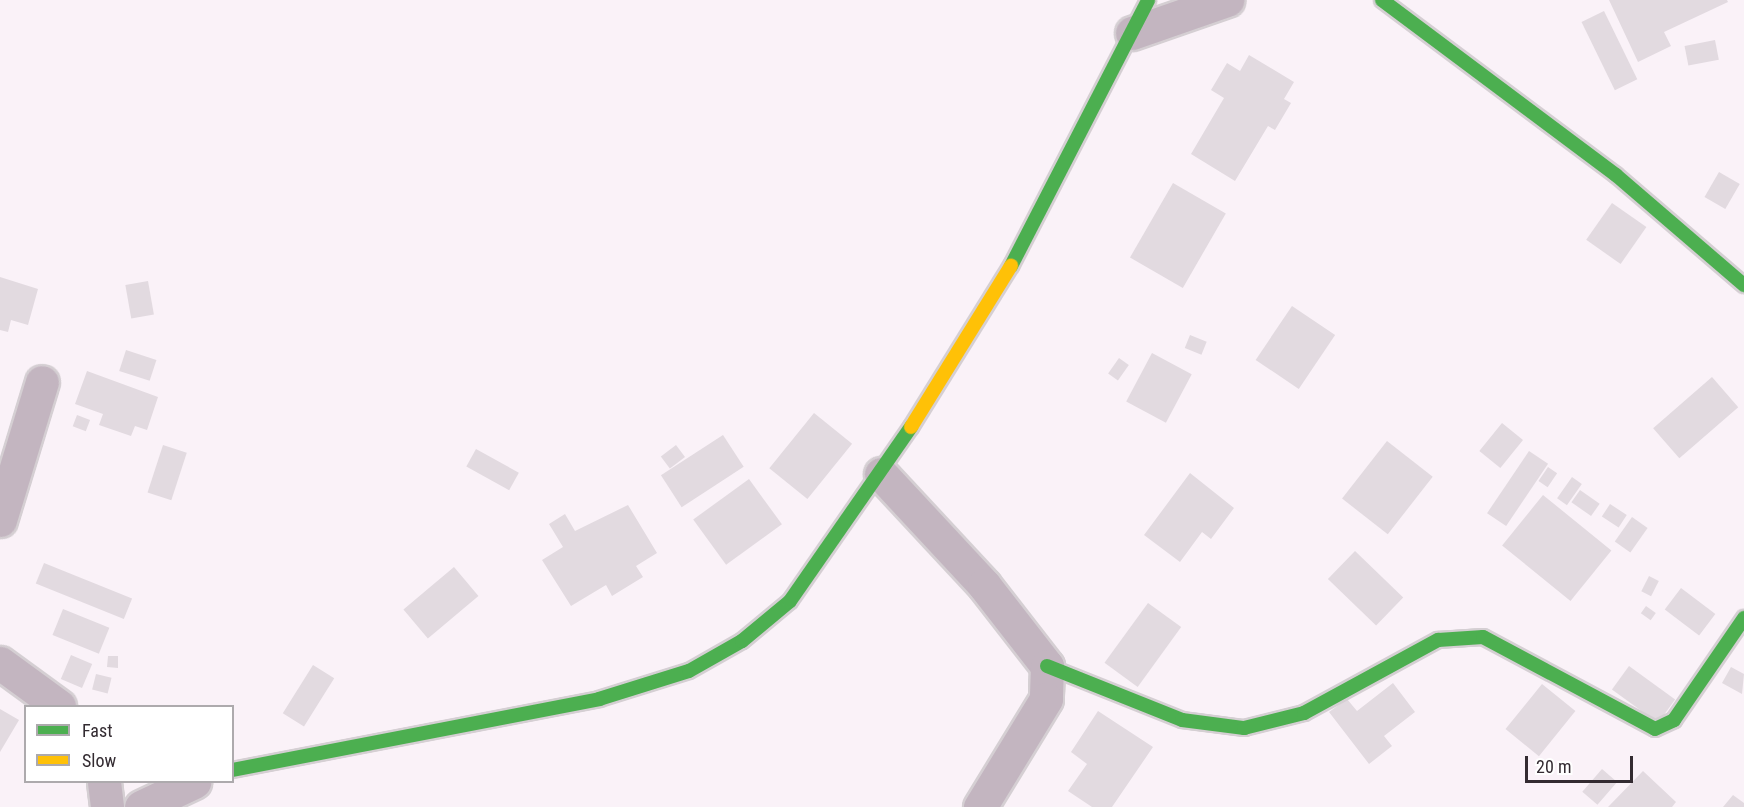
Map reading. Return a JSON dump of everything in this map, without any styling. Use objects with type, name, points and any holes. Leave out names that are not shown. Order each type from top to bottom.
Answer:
[{"type":"street","points":[[234,770],[500,721],[599,699],[689,671],[742,641],[790,601],[823,562],[986,310],[1148,0]]},
{"type":"street","points":[[1132,33],[1227,0]]},
{"type":"street","points":[[1382,0],[1650,201],[1744,285]]},
{"type":"street","points":[[0,520],[42,382]]},
{"type":"street","points":[[881,474],[984,585],[1047,666],[1182,720],[1244,728],[1304,713],[1438,640],[1483,637],[1655,729],[1674,720],[1744,618]]},
{"type":"street","points":[[0,663],[58,705]]},
{"type":"street","points":[[980,807],[1046,699],[1047,666]]},
{"type":"street","points":[[104,783],[107,807]]},
{"type":"street","points":[[141,807],[192,783]]},
{"type":"building","points":[[1609,0],[1727,0],[1728,2],[1664,32],[1671,46],[1638,62]]},
{"type":"building","points":[[1604,11],[1637,79],[1615,90],[1582,22]]},
{"type":"building","points":[[1715,40],[1719,60],[1688,66],[1685,46]]},
{"type":"building","points":[[1249,55],[1294,82],[1284,99],[1291,103],[1275,130],[1268,126],[1235,181],[1191,154],[1224,98],[1211,90],[1227,63],[1240,71]]},
{"type":"building","points":[[1719,172],[1740,184],[1725,209],[1704,197]]},
{"type":"building","points":[[1173,183],[1226,214],[1183,288],[1130,257]]},
{"type":"building","points":[[1612,203],[1646,227],[1621,264],[1586,240]]},
{"type":"building","points":[[0,277],[38,289],[28,325],[11,320],[8,332],[0,330]]},
{"type":"building","points":[[148,281],[154,314],[131,318],[125,285]]},
{"type":"building","points":[[1292,306],[1335,335],[1299,389],[1256,360]]},
{"type":"building","points":[[1190,335],[1207,342],[1201,355],[1185,348]]},
{"type":"building","points":[[126,350],[156,360],[150,381],[119,371]]},
{"type":"building","points":[[1152,353],[1192,374],[1166,423],[1126,402]]},
{"type":"building","points":[[1119,358],[1129,365],[1118,380],[1108,374]]},
{"type":"building","points":[[87,371],[158,397],[147,430],[135,426],[131,436],[99,425],[103,414],[75,404]]},
{"type":"building","points":[[1712,377],[1738,407],[1679,458],[1653,428]]},
{"type":"building","points":[[814,413],[852,444],[807,499],[769,468]]},
{"type":"building","points":[[77,415],[90,420],[86,431],[73,426]]},
{"type":"building","points":[[1502,423],[1523,440],[1500,468],[1479,451]]},
{"type":"building","points":[[723,435],[744,467],[682,507],[661,475]]},
{"type":"building","points":[[1387,441],[1433,477],[1388,534],[1342,499]]},
{"type":"building","points":[[163,445],[187,453],[171,500],[148,493]]},
{"type":"building","points":[[676,445],[685,457],[670,468],[661,456]]},
{"type":"building","points":[[476,449],[519,473],[509,490],[466,466]]},
{"type":"building","points":[[1529,451],[1548,464],[1506,526],[1487,513]]},
{"type":"building","points":[[1548,467],[1557,473],[1548,487],[1538,481]]},
{"type":"building","points":[[1190,473],[1234,508],[1211,539],[1202,532],[1180,562],[1144,535]]},
{"type":"building","points":[[1572,477],[1582,484],[1567,505],[1557,498]]},
{"type":"building","points":[[749,479],[782,524],[726,565],[693,520]]},
{"type":"building","points":[[1580,490],[1600,504],[1591,516],[1571,502]]},
{"type":"building","points":[[1543,495],[1611,550],[1570,601],[1502,546]]},
{"type":"building","points":[[1610,504],[1627,515],[1619,527],[1602,517]]},
{"type":"building","points":[[628,505],[657,553],[636,566],[643,577],[612,596],[606,585],[571,606],[542,560],[563,547],[549,524],[565,514],[575,531]]},
{"type":"building","points":[[1632,517],[1648,528],[1630,552],[1615,542]]},
{"type":"building","points":[[1355,551],[1403,598],[1376,626],[1328,579]]},
{"type":"building","points":[[44,563],[132,599],[124,619],[36,583]]},
{"type":"building","points":[[454,567],[478,596],[428,639],[403,609]]},
{"type":"building","points":[[1649,576],[1659,581],[1651,596],[1641,591]]},
{"type":"building","points":[[1681,588],[1715,614],[1699,635],[1665,610]]},
{"type":"building","points":[[1148,603],[1181,627],[1138,687],[1105,663]]},
{"type":"building","points":[[1646,606],[1656,613],[1651,620],[1641,613]]},
{"type":"building","points":[[63,609],[109,628],[99,654],[53,635]]},
{"type":"building","points":[[71,655],[92,664],[82,688],[61,679]]},
{"type":"building","points":[[108,656],[118,656],[118,668],[107,667]]},
{"type":"building","points":[[313,665],[334,678],[304,727],[283,713]]},
{"type":"building","points":[[1629,666],[1675,700],[1658,723],[1612,689]]},
{"type":"building","points":[[1731,667],[1744,674],[1742,694],[1722,683]]},
{"type":"building","points":[[96,674],[112,678],[108,693],[92,690]]},
{"type":"building","points":[[1393,683],[1415,712],[1384,736],[1392,746],[1369,764],[1329,712],[1347,699],[1357,711]]},
{"type":"building","points":[[1542,684],[1575,711],[1539,756],[1505,729]]},
{"type":"building","points":[[0,709],[19,720],[0,752]]},
{"type":"building","points":[[1098,711],[1153,747],[1112,807],[1092,807],[1068,791],[1087,764],[1071,752]]},
{"type":"building","points":[[1602,769],[1617,782],[1597,805],[1582,792]]},
{"type":"building","points":[[1643,771],[1676,802],[1672,807],[1608,807]]},
{"type":"building","points":[[1733,795],[1744,803],[1744,807],[1723,807]]},
{"type":"traffic: fast","points":[[1011,266],[1148,0]]},
{"type":"traffic: fast","points":[[1382,0],[1616,175],[1744,285]]},
{"type":"traffic: fast","points":[[234,770],[599,699],[689,671],[742,641],[790,601],[911,427]]},
{"type":"traffic: fast","points":[[1047,666],[1182,720],[1244,728],[1304,713],[1438,640],[1483,637],[1655,729],[1674,720],[1744,618]]},
{"type":"traffic: slow","points":[[911,427],[1011,266]]}]
